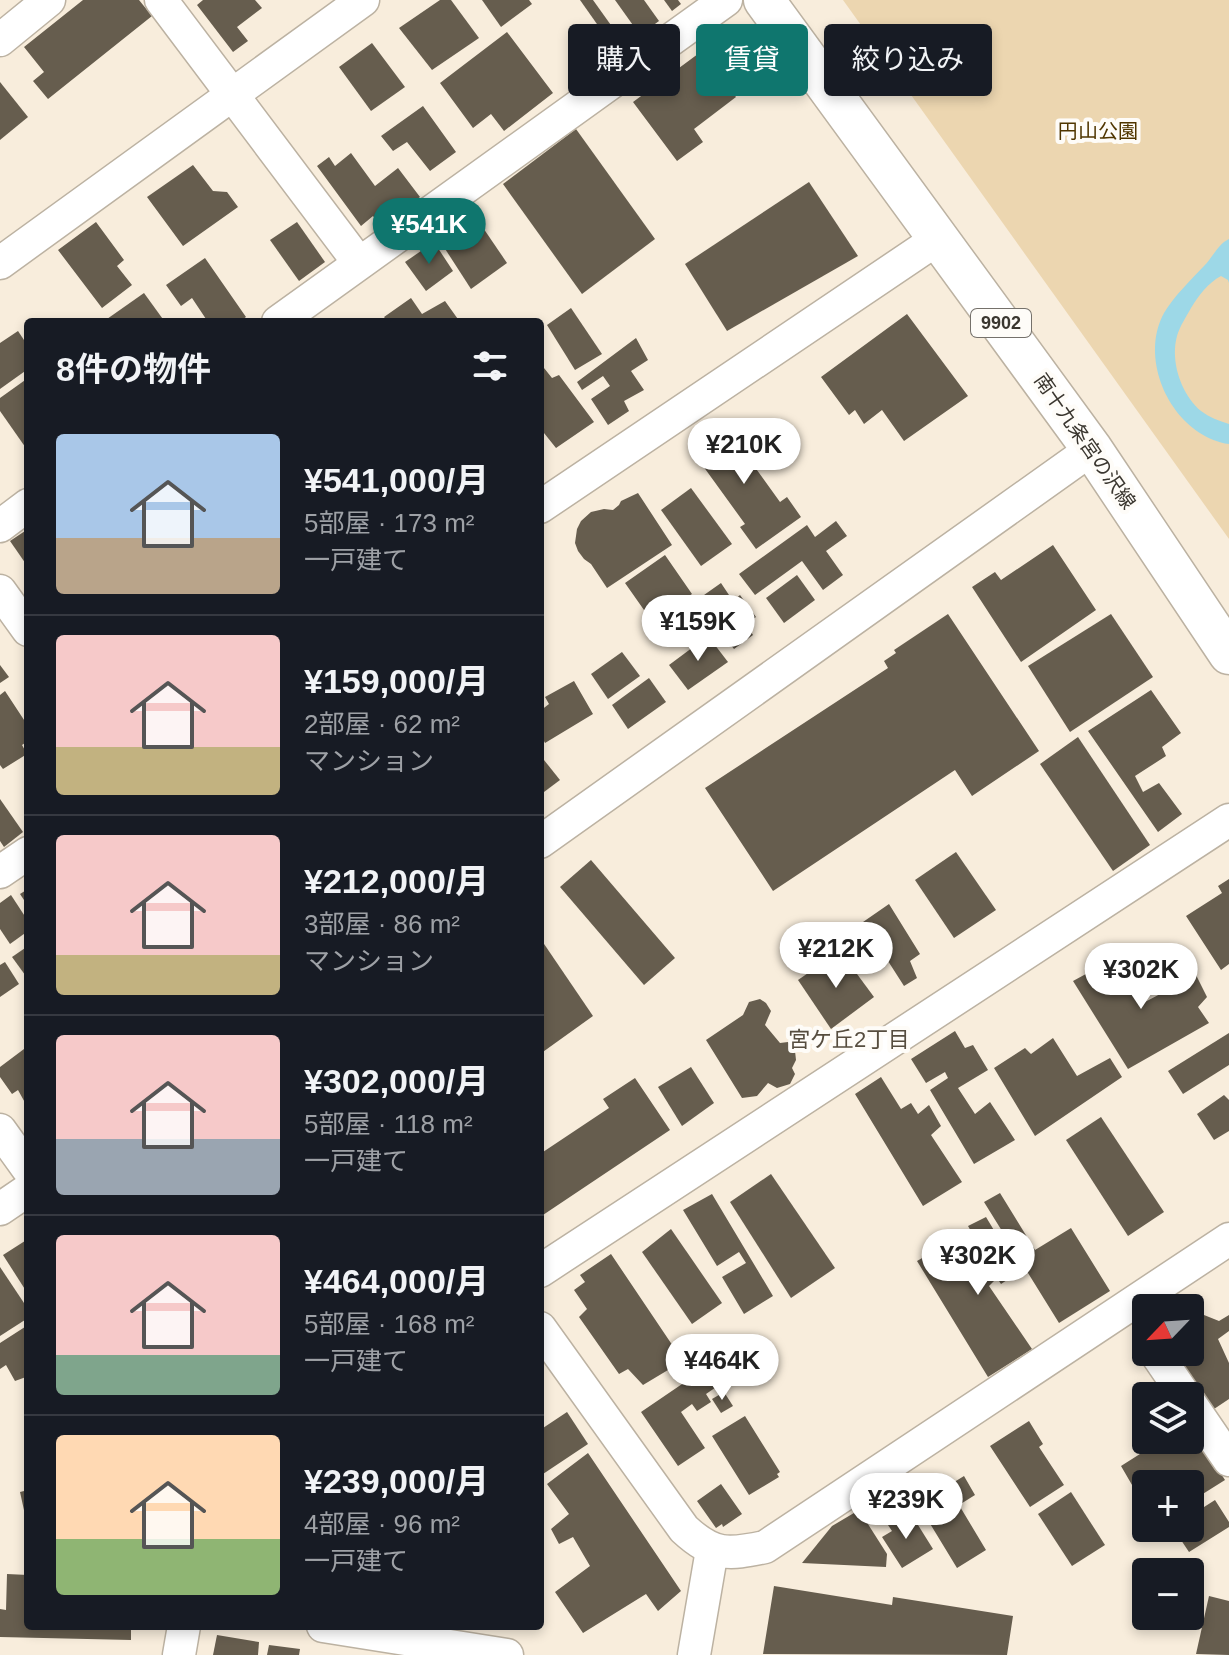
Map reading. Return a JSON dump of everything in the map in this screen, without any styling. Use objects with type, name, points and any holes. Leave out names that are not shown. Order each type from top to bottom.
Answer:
[{"type":"main road","name":"南十九条宮の沢線","points":[[764,0],[1092,449],[1229,654]]},
{"type":"street","points":[[0,40],[49,0]]},
{"type":"street","points":[[161,0],[359,263]]},
{"type":"street","points":[[0,263],[363,0]]},
{"type":"street","points":[[283,318],[726,0]]},
{"type":"street","points":[[544,504],[939,238]]},
{"type":"street","points":[[544,839],[1092,449]]},
{"type":"street","points":[[0,526],[24,508]]},
{"type":"street","points":[[0,591],[24,624]]},
{"type":"street","points":[[544,1268],[1229,820]]},
{"type":"street","points":[[0,872],[24,856]]},
{"type":"street","points":[[0,1130],[24,1163]]},
{"type":"street","points":[[0,1209],[24,1193]]},
{"type":"street","points":[[544,1334],[684,1529],[697,1542],[712,1550],[739,1553],[765,1547],[1229,1239]]},
{"type":"street","points":[[1125,1308],[1132,1318]]},
{"type":"street","points":[[1204,1423],[1229,1460]]},
{"type":"street","points":[[694,1655],[712,1550]]},
{"type":"street","points":[[179,1655],[183,1630]]},
{"type":"street","points":[[348,1630],[507,1655]]},
{"type":"green space","name":"円山公園","points":[[843,0],[1229,0],[1229,539],[912,96],[992,96],[992,24],[860,24]]},
{"type":"water","points":[[1229,239],[1229,283],[1221,276],[1197,298],[1178,332],[1175,356],[1179,376],[1194,404],[1207,415],[1229,424],[1229,444],[1209,438],[1177,412],[1158,374],[1155,353],[1157,332],[1164,313]]},
{"type":"building","points":[[83,0],[139,0],[152,16],[48,99],[33,81],[44,72],[24,47]]},
{"type":"building","points":[[203,0],[255,0],[262,8],[237,27],[248,41],[233,52],[197,5]]},
{"type":"building","points":[[440,0],[451,0],[479,38],[432,70],[399,28]]},
{"type":"building","points":[[482,0],[529,0],[532,4],[501,27]]},
{"type":"building","points":[[580,0],[593,0],[610,24],[597,24]]},
{"type":"building","points":[[615,0],[644,0],[659,21],[655,24],[632,24]]},
{"type":"building","points":[[664,0],[678,0],[681,4],[672,11]]},
{"type":"building","points":[[507,32],[553,93],[504,131],[491,114],[473,128],[440,83]]},
{"type":"building","points":[[372,43],[405,87],[371,111],[339,67]]},
{"type":"building","points":[[696,55],[696,96],[736,97],[694,129],[703,142],[677,161],[633,102],[641,96],[680,96],[680,67]]},
{"type":"building","points":[[0,82],[28,117],[0,140]]},
{"type":"building","points":[[423,106],[456,152],[430,171],[407,142],[393,151],[381,136]]},
{"type":"building","points":[[576,129],[655,239],[582,294],[503,184]]},
{"type":"building","points":[[351,153],[375,186],[398,168],[420,197],[380,226],[373,216],[361,226],[317,166],[329,157],[335,166]]},
{"type":"building","points":[[193,165],[213,191],[227,192],[238,207],[183,246],[147,197]]},
{"type":"building","points":[[809,182],[858,256],[727,331],[685,264]]},
{"type":"building","points":[[475,216],[507,263],[471,289],[440,241]]},
{"type":"building","points":[[96,222],[124,260],[117,266],[132,285],[102,308],[58,250]]},
{"type":"building","points":[[297,222],[325,262],[299,281],[270,240]]},
{"type":"building","points":[[434,242],[453,271],[426,291],[405,262]]},
{"type":"building","points":[[205,258],[246,317],[205,318],[192,298],[181,306],[166,285]]},
{"type":"building","points":[[144,293],[162,318],[108,318]]},
{"type":"building","points":[[411,298],[422,314],[445,301],[457,318],[385,318]]},
{"type":"building","points":[[571,308],[602,354],[575,370],[547,325]]},
{"type":"building","points":[[907,314],[968,396],[904,441],[882,410],[864,424],[855,410],[849,415],[821,377]]},
{"type":"building","points":[[18,331],[24,340],[24,372],[0,389],[0,343]]},
{"type":"building","points":[[636,338],[648,360],[631,371],[644,390],[624,401],[629,411],[608,425],[591,399],[610,386],[603,376],[582,390],[577,382]]},
{"type":"building","points":[[544,368],[552,378],[559,375],[594,422],[556,448],[544,433]]},
{"type":"building","points":[[24,381],[24,445],[0,411],[0,398]]},
{"type":"building","points":[[728,421],[745,445],[741,448],[780,502],[787,497],[801,517],[756,549],[740,527],[745,524],[690,448]]},
{"type":"building","points":[[691,488],[732,544],[701,566],[661,510]]},
{"type":"building","points":[[638,493],[672,545],[607,588],[578,551],[575,543],[577,529],[591,512],[613,510],[621,501]]},
{"type":"building","points":[[836,521],[847,536],[826,551],[843,575],[823,590],[802,561],[755,595],[739,574],[807,525],[815,537]]},
{"type":"building","points":[[24,532],[24,561],[10,541]]},
{"type":"building","points":[[1053,545],[1096,610],[1021,662],[972,587],[995,572],[1001,580]]},
{"type":"building","points":[[665,555],[692,594],[671,608],[682,623],[663,637],[625,583]]},
{"type":"building","points":[[797,575],[815,600],[784,623],[766,598]]},
{"type":"building","points":[[721,583],[733,601],[740,595],[756,617],[746,624],[753,635],[734,649],[714,623],[704,631],[687,607]]},
{"type":"building","points":[[948,614],[1039,751],[972,796],[955,770],[773,891],[705,788],[888,668],[884,661],[896,653],[894,650]]},
{"type":"building","points":[[1111,614],[1153,677],[1070,732],[1028,666]]},
{"type":"building","points":[[708,636],[728,662],[688,690],[669,665]]},
{"type":"building","points":[[622,652],[640,676],[608,699],[591,674]]},
{"type":"building","points":[[0,665],[9,677],[0,683]]},
{"type":"building","points":[[649,678],[666,702],[628,729],[612,705]]},
{"type":"building","points":[[574,681],[593,714],[545,743],[544,708],[549,704],[545,697]]},
{"type":"building","points":[[1151,690],[1181,733],[1162,747],[1166,756],[1135,776],[1143,792],[1159,783],[1182,814],[1158,832],[1088,731]]},
{"type":"building","points":[[5,691],[24,720],[24,756],[3,769],[0,765],[0,695]]},
{"type":"building","points":[[1078,737],[1150,845],[1113,871],[1040,764]]},
{"type":"building","points":[[544,760],[560,780],[544,792]]},
{"type":"building","points":[[0,799],[23,832],[4,847],[0,841]]},
{"type":"building","points":[[956,852],[996,910],[954,938],[915,880]]},
{"type":"building","points":[[591,860],[675,958],[644,985],[560,887]]},
{"type":"building","points":[[1229,879],[1229,964],[1221,970],[1186,916],[1222,893],[1218,886]]},
{"type":"building","points":[[11,895],[24,915],[24,934],[10,944],[0,929],[0,903]]},
{"type":"building","points":[[889,904],[920,954],[910,961],[917,978],[904,986],[863,922]]},
{"type":"building","points":[[544,944],[593,1016],[544,1051]]},
{"type":"building","points":[[24,949],[24,974],[12,957]]},
{"type":"building","points":[[840,951],[874,997],[831,1029],[798,980]]},
{"type":"building","points":[[1119,956],[1145,1002],[1196,975],[1207,997],[1198,1007],[1209,1023],[1128,1069],[1073,981]]},
{"type":"building","points":[[5,962],[19,984],[0,997],[0,965]]},
{"type":"building","points":[[760,999],[771,1011],[765,1025],[780,1043],[788,1042],[795,1051],[796,1060],[792,1068],[795,1074],[790,1084],[777,1088],[768,1083],[757,1096],[742,1098],[706,1040],[743,1015],[749,1002]]},
{"type":"building","points":[[955,1031],[965,1048],[973,1045],[988,1070],[958,1088],[975,1114],[990,1102],[1015,1140],[974,1164],[930,1090],[948,1078],[945,1072],[926,1083],[911,1059]]},
{"type":"building","points":[[1229,1033],[1229,1065],[1183,1094],[1168,1071]]},
{"type":"building","points":[[1053,1038],[1077,1076],[1110,1058],[1122,1077],[1035,1136],[994,1068],[1025,1048],[1031,1054]]},
{"type":"building","points":[[24,1049],[24,1101],[18,1090],[12,1094],[0,1077],[0,1067]]},
{"type":"building","points":[[691,1067],[714,1103],[682,1126],[658,1087]]},
{"type":"building","points":[[881,1077],[901,1109],[911,1103],[918,1114],[929,1105],[941,1126],[931,1135],[962,1182],[923,1206],[855,1094]]},
{"type":"building","points":[[635,1078],[670,1130],[544,1214],[544,1151],[609,1108],[603,1099]]},
{"type":"building","points":[[1224,1095],[1229,1100],[1229,1131],[1214,1140],[1197,1114]]},
{"type":"building","points":[[1101,1117],[1164,1212],[1128,1236],[1066,1140]]},
{"type":"building","points":[[771,1174],[835,1268],[791,1298],[730,1202]]},
{"type":"building","points":[[1000,1193],[1035,1250],[1071,1228],[1110,1291],[1059,1323],[984,1202]]},
{"type":"building","points":[[712,1194],[773,1296],[744,1314],[722,1277],[746,1263],[739,1252],[717,1266],[683,1210]]},
{"type":"building","points":[[986,1217],[1019,1272],[1001,1284],[997,1278],[989,1286],[1032,1349],[988,1377],[917,1261],[957,1238],[982,1274],[992,1268],[968,1226]]},
{"type":"building","points":[[671,1229],[722,1303],[692,1324],[642,1252]]},
{"type":"building","points":[[24,1242],[24,1288],[3,1255]]},
{"type":"building","points":[[611,1254],[683,1361],[643,1385],[628,1369],[619,1374],[579,1317],[587,1309],[574,1290],[585,1282],[580,1275]]},
{"type":"building","points":[[0,1267],[24,1303],[24,1321],[0,1336]]},
{"type":"building","points":[[1204,1315],[1219,1321],[1229,1315],[1229,1331],[1218,1339],[1229,1363],[1229,1399],[1211,1411],[1204,1401],[1204,1382],[1191,1382],[1180,1366],[1204,1366]]},
{"type":"building","points":[[24,1328],[24,1378],[15,1381],[6,1365],[0,1369],[0,1343]]},
{"type":"building","points":[[710,1365],[722,1383],[706,1394],[711,1402],[697,1411],[692,1404],[681,1412],[705,1448],[678,1466],[641,1412]]},
{"type":"building","points":[[724,1392],[733,1406],[721,1413],[712,1399]]},
{"type":"building","points":[[567,1412],[588,1444],[544,1473],[544,1427]]},
{"type":"building","points":[[745,1416],[780,1472],[777,1474],[779,1477],[749,1495],[712,1436]]},
{"type":"building","points":[[1029,1421],[1043,1444],[1039,1447],[1064,1485],[1030,1507],[990,1446]]},
{"type":"building","points":[[1204,1448],[1225,1480],[1204,1493],[1204,1470],[1132,1470],[1132,1485],[1121,1466],[1140,1454],[1204,1454]]},
{"type":"building","points":[[588,1453],[681,1591],[658,1611],[646,1594],[583,1633],[555,1592],[590,1566],[573,1537],[559,1544],[551,1529],[569,1514],[547,1484]]},
{"type":"building","points":[[964,1476],[975,1495],[959,1505],[986,1550],[957,1568],[912,1494],[923,1486],[930,1497]]},
{"type":"building","points":[[721,1484],[742,1514],[723,1527],[722,1524],[716,1528],[697,1501]]},
{"type":"building","points":[[1071,1492],[1105,1545],[1072,1566],[1038,1514]]},
{"type":"building","points":[[1215,1500],[1229,1527],[1189,1552],[1182,1542],[1204,1542],[1204,1507]]},
{"type":"building","points":[[859,1510],[887,1554],[886,1567],[802,1563],[832,1526]]},
{"type":"building","points":[[889,1515],[894,1515],[901,1525],[913,1517],[933,1549],[902,1568],[882,1537],[892,1531],[886,1522]]},
{"type":"building","points":[[7,1574],[24,1575],[24,1630],[131,1630],[131,1640],[0,1637],[0,1609],[6,1610]]},
{"type":"building","points":[[774,1586],[892,1605],[893,1597],[1013,1616],[1007,1655],[763,1654]]},
{"type":"building","points":[[1209,1596],[1229,1601],[1229,1655],[1196,1654],[1201,1630],[1204,1630]]},
{"type":"building","points":[[217,1635],[259,1642],[258,1655],[213,1655]]},
{"type":"building","points":[[269,1645],[300,1649],[299,1655],[267,1655]]},
{"type":"district","name":"宮ケ丘2丁目","points":[[849,1039]]}]
